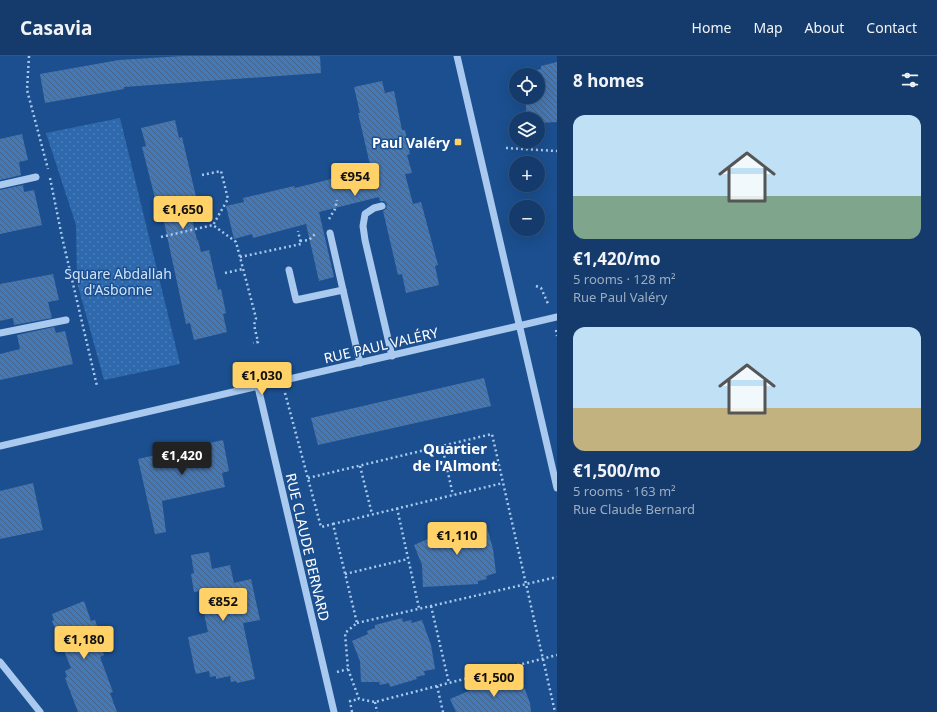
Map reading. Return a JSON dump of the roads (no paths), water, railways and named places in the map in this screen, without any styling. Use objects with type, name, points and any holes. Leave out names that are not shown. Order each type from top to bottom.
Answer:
[{"type":"street","points":[[457,56],[557,488]]},
{"type":"street","points":[[0,185],[36,177]]},
{"type":"street","points":[[382,206],[374,208],[365,214],[363,226],[366,247],[392,356]]},
{"type":"street","points":[[330,233],[360,363]]},
{"type":"street","points":[[289,270],[296,300],[343,290]]},
{"type":"street","name":"RUE PAUL VALÉRY","points":[[0,446],[557,317]]},
{"type":"street","points":[[0,334],[66,320]]},
{"type":"street","name":"RUE CLAUDE BERNARD","points":[[258,387],[334,712]]},
{"type":"street","points":[[0,662],[40,712]]},
{"type":"place","name":"Paul Valéry","points":[[458,142]]},
{"type":"district","name":"Quartier de l'Almont","points":[[455,456]]},
{"type":"park label","name":"Square Abdallah d'Asbonne","points":[[118,282]]}]
